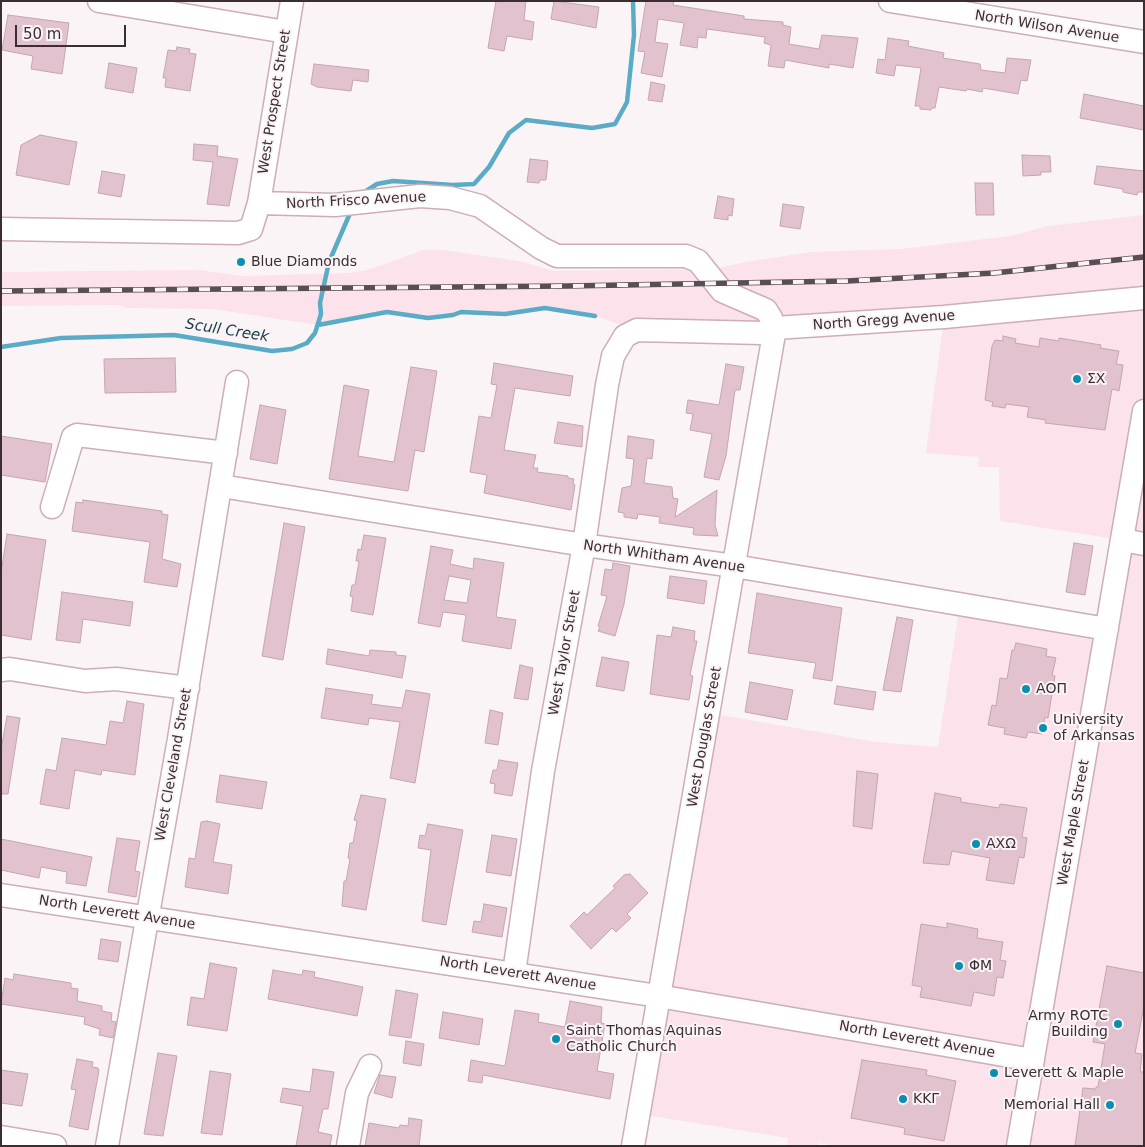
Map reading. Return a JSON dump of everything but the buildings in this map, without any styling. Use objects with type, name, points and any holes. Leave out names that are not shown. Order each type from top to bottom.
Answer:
[{"type":"street","points":[[99,1],[286,32]]},
{"type":"street","name":"West Prospect Street","points":[[259,203],[292,1]]},
{"type":"street","name":"North Wilson Avenue","points":[[890,1],[976,8],[1144,42]]},
{"type":"street","name":"North Frisco Avenue","points":[[259,203],[335,205],[420,196],[450,198],[480,206],[541,248],[557,256],[686,256],[698,261],[722,291],[766,310],[775,328]]},
{"type":"street","points":[[1,229],[238,233],[251,229],[259,203]]},
{"type":"street","name":"North Gregg Avenue","points":[[625,336],[637,330],[762,333],[775,328],[944,317],[1144,298]]},
{"type":"street","name":"West Douglas Street","points":[[633,1146],[775,328]]},
{"type":"street","name":"West Taylor Street","points":[[514,973],[543,771],[584,546],[607,385],[613,356],[625,336]]},
{"type":"street","name":"West Cleveland Street","points":[[107,1146],[188,688],[237,382]]},
{"type":"street","name":"West Maple Street","points":[[1018,1146],[1107,628],[1134,535],[1144,411]]},
{"type":"street","points":[[52,507],[73,437],[78,435],[226,453]]},
{"type":"street","name":"North Whitham Avenue","points":[[221,486],[584,546],[734,566],[1107,628]]},
{"type":"street","points":[[1,670],[10,669],[86,681],[116,679],[188,688]]},
{"type":"street","name":"North Leverett Avenue","points":[[1,895],[658,996],[1033,1060]]},
{"type":"street","points":[[348,1146],[357,1093],[370,1066]]},
{"type":"street","points":[[1,1137],[55,1146]]},
{"type":"shaded area","name":"University of Arkansas","points":[[1144,215],[1144,1146],[833,1146],[819,1143],[818,1146],[787,1146],[788,1138],[639,1114],[709,713],[876,742],[938,747],[960,604],[1107,628],[1122,540],[1000,521],[999,467],[978,467],[979,457],[926,453],[944,318],[637,330],[595,316],[545,308],[505,314],[461,312],[453,315],[428,318],[387,312],[318,325],[213,309],[127,308],[119,305],[1,306],[1,272],[199,270],[243,276],[349,273],[368,270],[423,250],[444,250],[518,261],[555,271],[714,269],[745,262],[811,252],[901,249],[1010,236],[1048,226]]},
{"type":"waterway","name":"Scull Creek","points":[[363,193],[377,184],[393,181],[453,185],[474,184],[489,167],[509,133],[526,120],[592,128],[615,124],[627,102],[634,35],[633,1]]},
{"type":"waterway","name":"Scull Creek","points":[[1,347],[61,338],[174,335],[272,351],[292,349],[307,343],[315,333],[321,314],[320,303],[329,262],[351,211]]},
{"type":"waterway","points":[[318,325],[387,312],[428,318],[453,315],[461,312],[505,314],[545,308],[595,316]]},
{"type":"railway","points":[[1,291],[568,286],[847,281],[994,273],[1144,257]]},
{"type":"place","name":"Blue Diamonds","points":[[241,262]]},
{"type":"place","name":"ΣΧ","points":[[1077,379]]},
{"type":"place","name":"ΑΟΠ","points":[[1026,689]]},
{"type":"place","name":"University of Arkansas","points":[[1043,728]]},
{"type":"place","name":"ΑΧΩ","points":[[976,844]]},
{"type":"place","name":"ΦΜ","points":[[959,966]]},
{"type":"place","name":"Army ROTC Building","points":[[1118,1024]]},
{"type":"place","name":"Saint Thomas Aquinas Catholic Church","points":[[556,1039]]},
{"type":"place","name":"Leverett & Maple","points":[[994,1073]]},
{"type":"place","name":"ΚΚΓ","points":[[903,1099]]},
{"type":"place","name":"Memorial Hall","points":[[1110,1105]]}]
